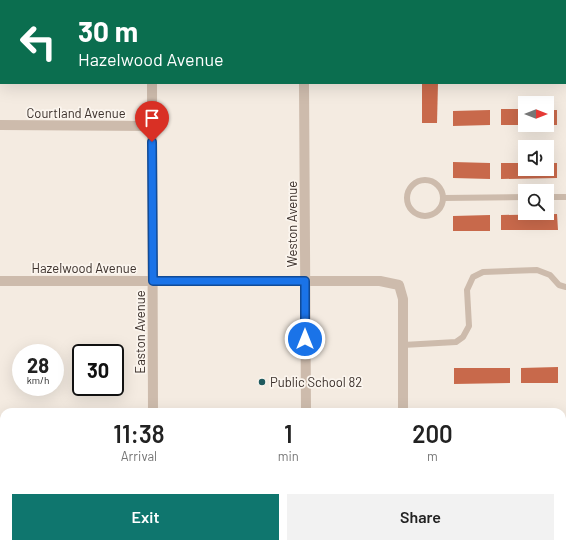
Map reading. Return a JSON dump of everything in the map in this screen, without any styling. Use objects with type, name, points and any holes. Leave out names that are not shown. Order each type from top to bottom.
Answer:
[{"type":"street","name":"Easton Avenue","points":[[152,84],[153,408]]},
{"type":"street","name":"Weston Avenue","points":[[304,84],[306,408]]},
{"type":"street","name":"Courtland Avenue","points":[[0,125],[152,126]]},
{"type":"street","name":"Hazelwood Avenue","points":[[0,281],[380,281],[399,284],[403,299],[403,408]]},
{"type":"lane","points":[[422,179],[435,182],[442,191],[444,198],[443,204],[436,213],[424,216],[414,212],[407,203],[406,197],[411,186],[422,179]]},
{"type":"lane","points":[[444,198],[518,197]]},
{"type":"lane","points":[[554,197],[566,197]]},
{"type":"lane","points":[[403,345],[456,342],[463,337],[469,326],[467,290],[473,277],[483,272],[537,270],[550,275],[559,285],[566,287]]},
{"type":"building","points":[[422,84],[438,84],[437,123],[422,123]]},
{"type":"building","points":[[501,109],[518,109],[518,125],[501,125]]},
{"type":"building","points":[[490,110],[490,125],[453,126],[453,111]]},
{"type":"building","points":[[554,110],[557,110],[557,125],[554,125]]},
{"type":"building","points":[[453,162],[490,163],[490,179],[453,178]]},
{"type":"building","points":[[501,163],[518,163],[518,176],[554,176],[554,163],[557,163],[557,178],[501,179]]},
{"type":"building","points":[[554,214],[557,214],[558,230],[501,230],[501,215],[518,215],[518,220],[554,220]]},
{"type":"building","points":[[490,215],[490,231],[453,231],[453,216]]},
{"type":"building","points":[[558,367],[558,383],[521,383],[521,368]]},
{"type":"building","points":[[454,368],[510,368],[510,383],[454,384]]},
{"type":"place","name":"Public School 82","points":[[262,382]]},
{"type":"route","points":[[152,142],[153,281],[305,281],[305,339]]}]
